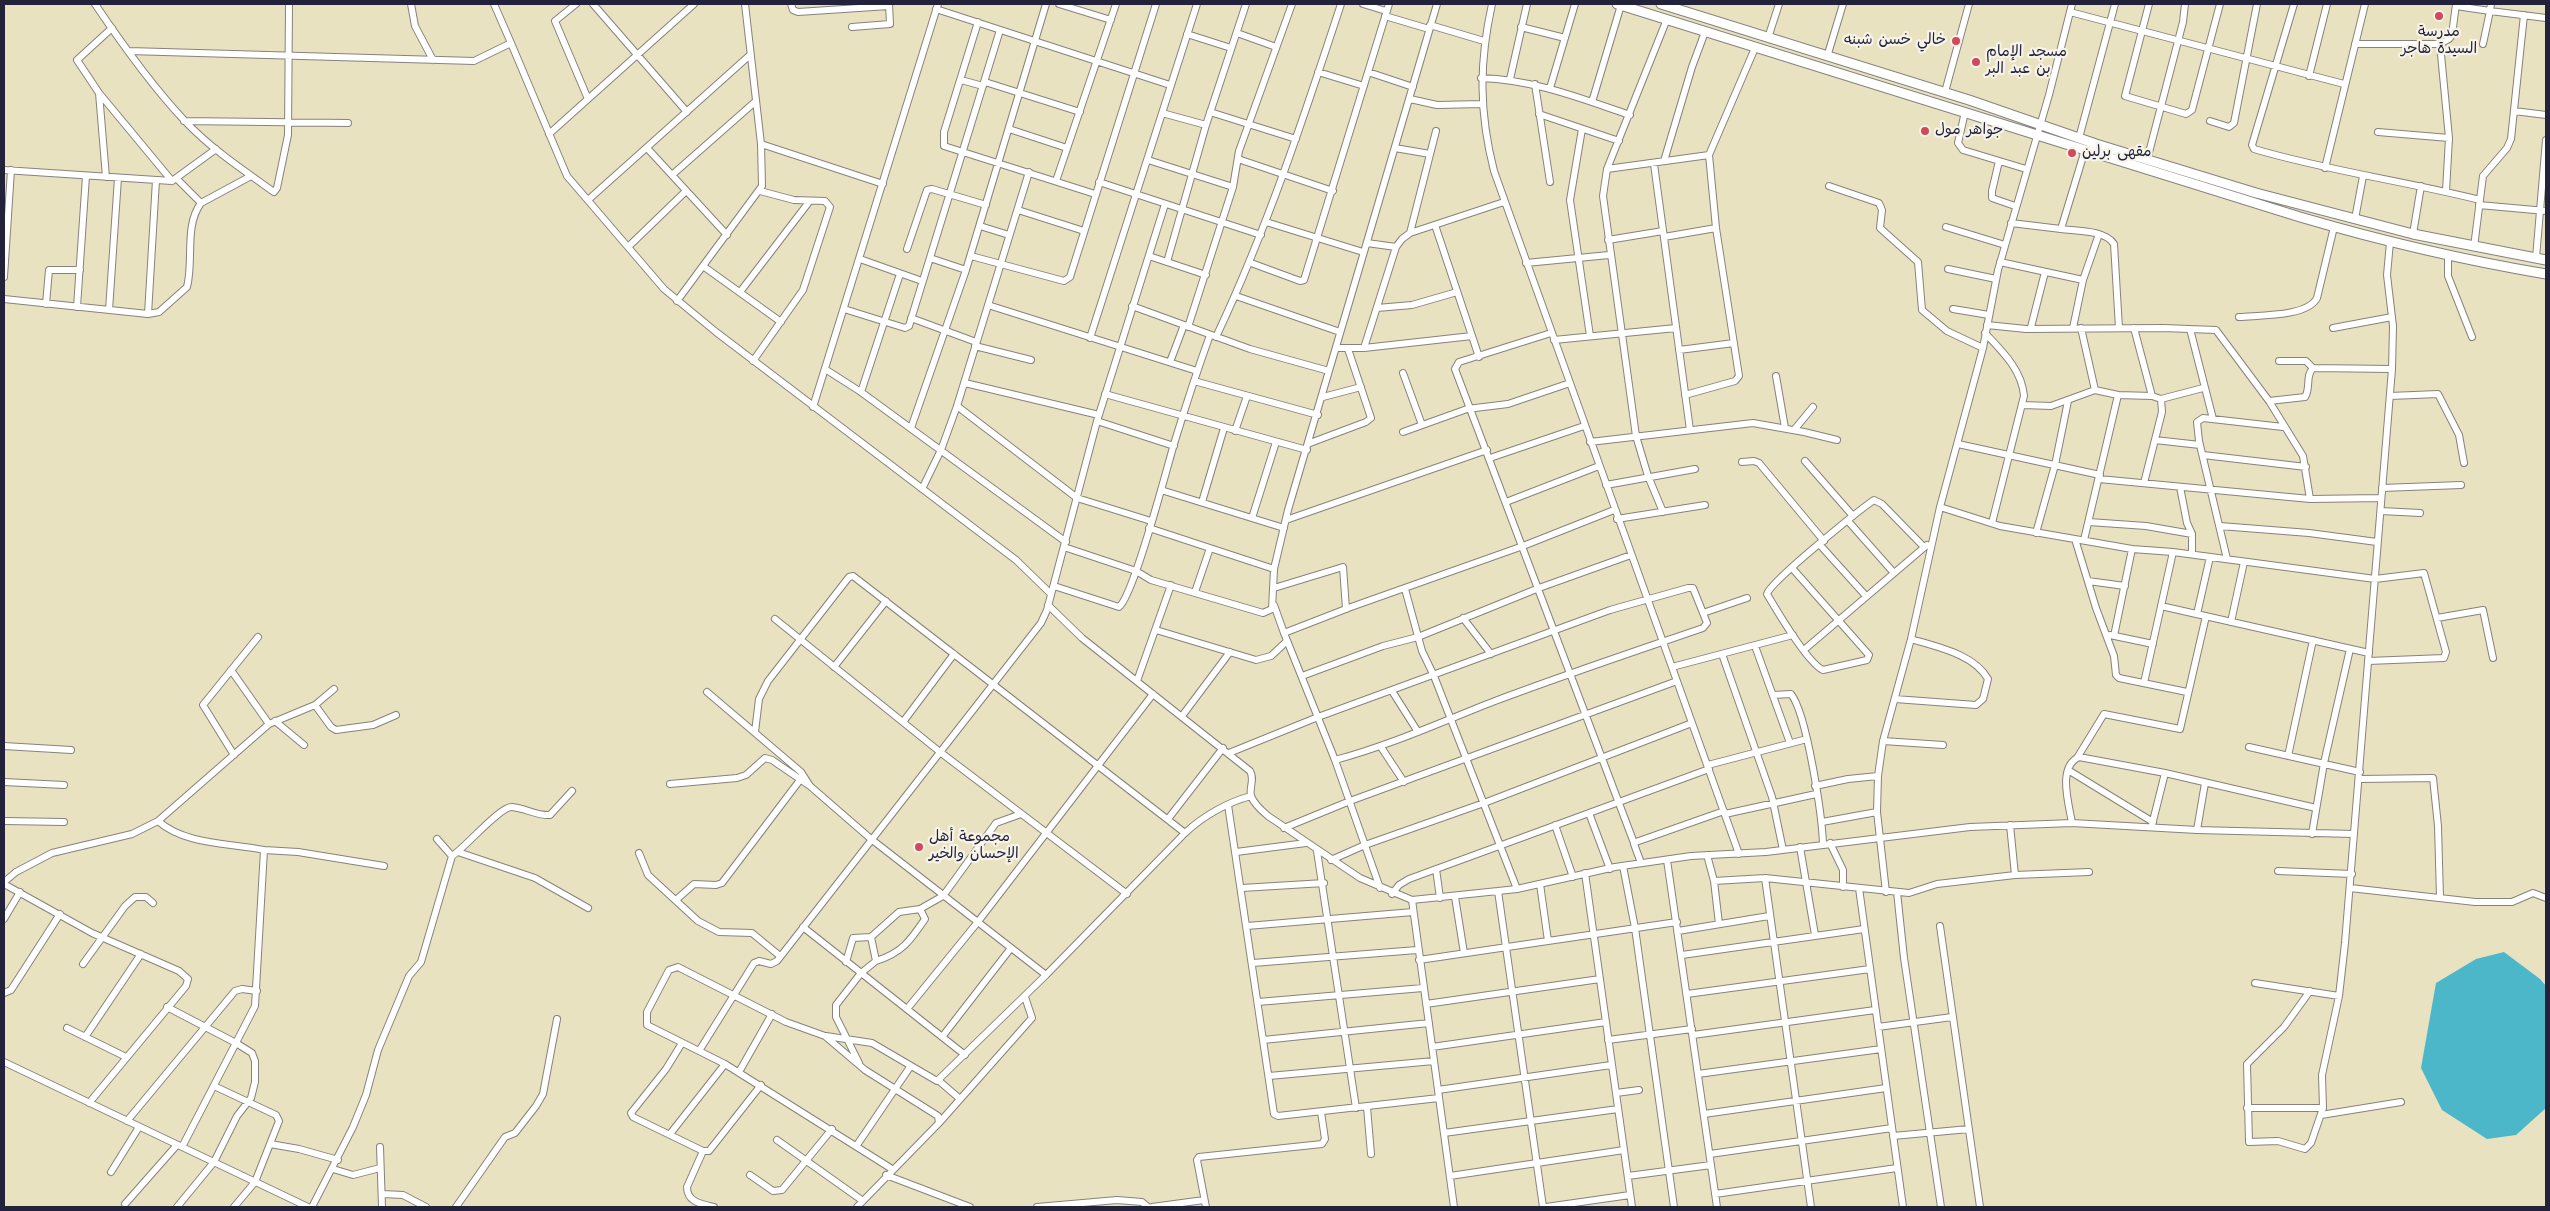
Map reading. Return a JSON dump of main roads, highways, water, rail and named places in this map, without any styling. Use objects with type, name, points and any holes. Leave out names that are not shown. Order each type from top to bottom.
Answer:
[{"type":"main road","points":[[1619,4],[1755,48],[2334,227],[2448,256],[2546,274]]},
{"type":"main road","points":[[1661,4],[1671,5],[1768,38],[1945,92],[2148,160],[2354,220],[2474,247],[2546,260]]},
{"type":"water","points":[[2504,952],[2540,979],[2546,986],[2546,1108],[2516,1135],[2487,1139],[2442,1110],[2421,1068],[2436,983],[2476,959]]},
{"type":"place","name":"مدرسة السيدة هاجر","points":[[2439,16]]},
{"type":"place","name":"خالي خسن شبنه","points":[[1956,41]]},
{"type":"place","name":"مسجد الإمام بن عبد البر","points":[[1976,62]]},
{"type":"place","name":"جواهر مول","points":[[1925,131]]},
{"type":"place","name":"مقهى برلين","points":[[2072,153]]},
{"type":"place","name":"مجموعة أهل الإحسان والخير","points":[[919,847]]}]
